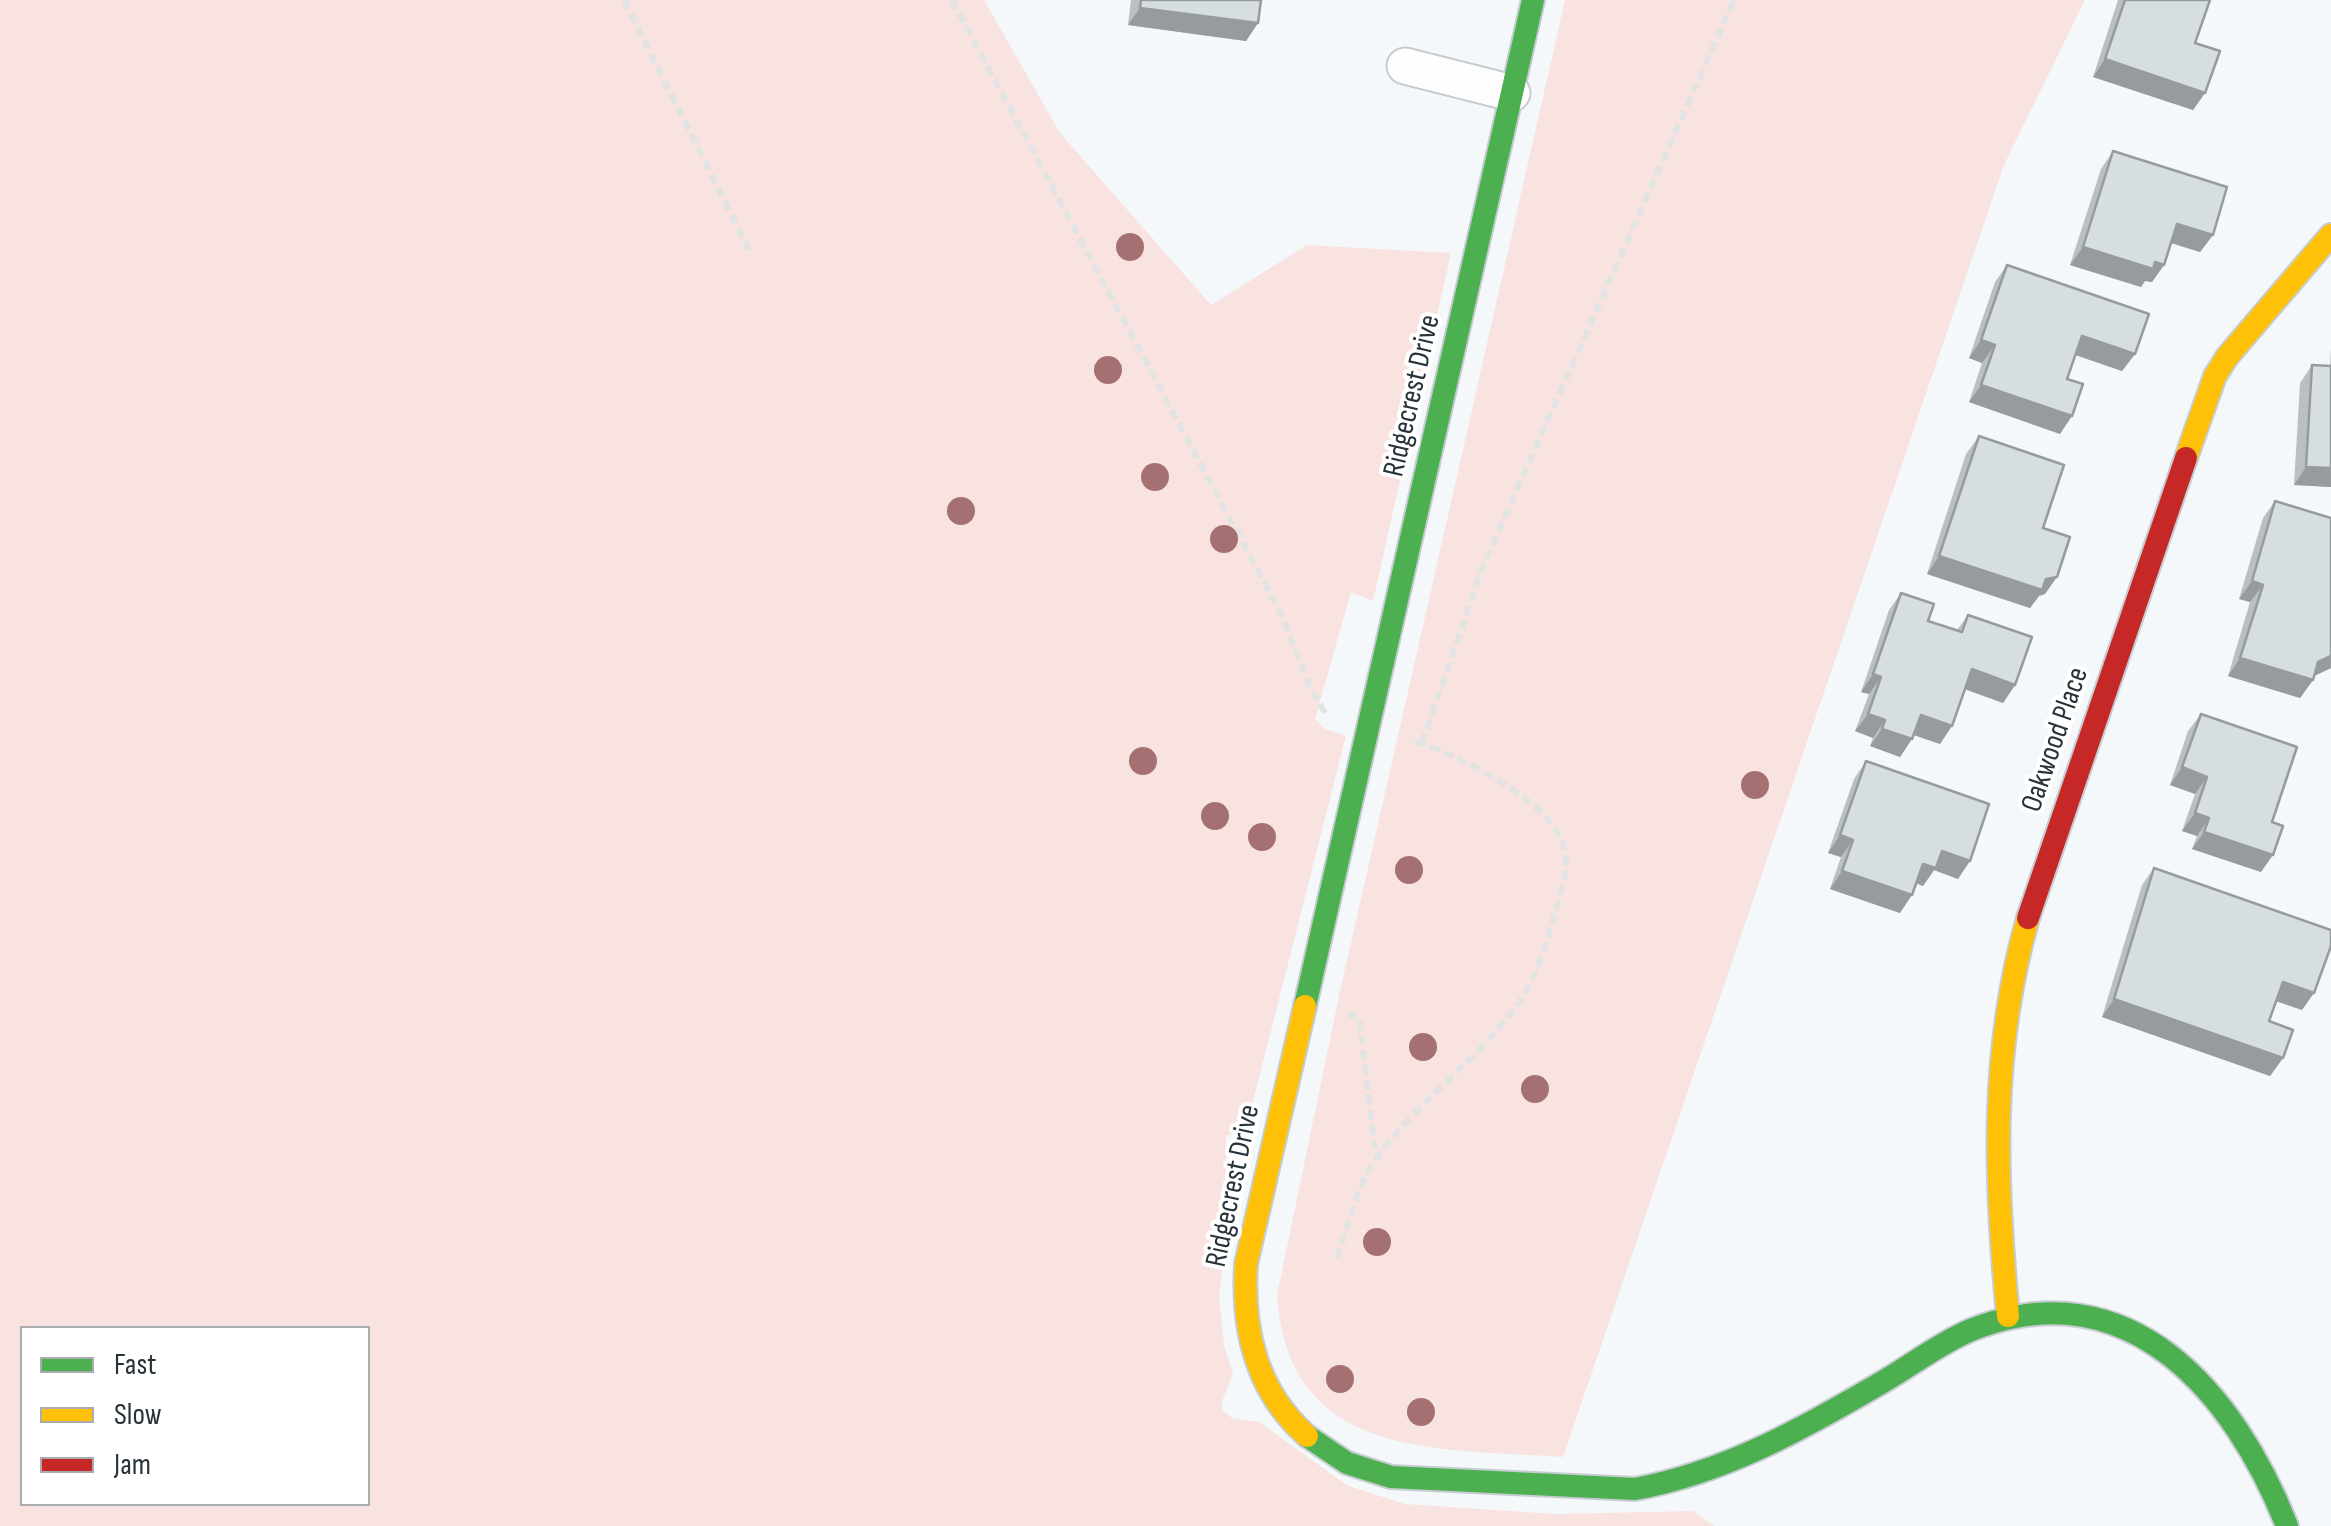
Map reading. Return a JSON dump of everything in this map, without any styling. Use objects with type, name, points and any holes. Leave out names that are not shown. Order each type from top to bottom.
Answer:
[{"type":"street","name":"Ridgecrest Drive","points":[[1533,0],[1243,1290],[1248,1347],[1278,1407],[1304,1434],[1328,1454],[1384,1476],[1635,1489],[1662,1486],[1738,1459],[1971,1330],[2008,1316],[2053,1312],[2094,1317],[2122,1325],[2171,1352],[2201,1379],[2236,1423],[2271,1484],[2287,1526]]},
{"type":"street","points":[[1406,66],[1512,93]]},
{"type":"street","name":"Oakwood Place","points":[[2008,1316],[1996,1187],[1996,1112],[2001,1040],[2033,899],[2215,376],[2253,320],[2273,304],[2331,235]]},
{"type":"path","points":[[624,0],[752,256]]},
{"type":"path","points":[[952,0],[1281,614],[1310,687],[1330,720],[1452,754],[1535,806],[1559,834],[1566,857],[1544,952],[1517,1006],[1459,1071],[1409,1115],[1376,1158],[1337,1258]]},
{"type":"path","points":[[1422,743],[1482,566],[1734,0]]},
{"type":"path","points":[[1336,1010],[1359,1018],[1376,1158]]},
{"type":"shaded area","points":[[0,0],[984,0],[1060,133],[1211,305],[1307,245],[1451,253],[1373,601],[1351,592],[1315,719],[1325,729],[1346,736],[1248,1121],[1226,1137],[1226,1243],[1219,1297],[1224,1345],[1233,1374],[1222,1401],[1223,1411],[1232,1418],[1259,1422],[1348,1486],[1405,1504],[1555,1514],[1693,1511],[1715,1526],[0,1526]]},
{"type":"shaded area","points":[[1565,0],[2085,0],[2004,165],[1563,1457],[1420,1446],[1377,1435],[1339,1417],[1309,1389],[1287,1349],[1277,1295],[1340,991]]},
{"type":"building","points":[[1141,0],[1261,0],[1258,23],[1140,8]]},
{"type":"building","points":[[2125,0],[2210,0],[2195,43],[2220,51],[2205,93],[2105,59]]},
{"type":"building","points":[[2113,151],[2227,187],[2213,235],[2177,224],[2164,265],[2155,262],[2153,269],[2083,247]]},
{"type":"building","points":[[2007,265],[2149,314],[2135,354],[2082,336],[2067,379],[2083,384],[2072,416],[1981,385],[1995,345],[1981,340]]},
{"type":"building","points":[[2312,365],[2331,366],[2331,468],[2306,467]]},
{"type":"building","points":[[1979,436],[2064,465],[2043,528],[2070,537],[2057,577],[2046,579],[2042,590],[1939,556]]},
{"type":"building","points":[[2275,501],[2331,518],[2331,656],[2318,662],[2313,680],[2240,658],[2263,585],[2252,581]]},
{"type":"building","points":[[1901,593],[1934,604],[1928,621],[1962,632],[1968,615],[2032,637],[2015,685],[1972,669],[1952,726],[1921,715],[1912,739],[1882,729],[1885,720],[1868,714],[1881,677],[1873,674]]},
{"type":"building","points":[[2201,714],[2297,747],[2272,822],[2283,826],[2273,855],[2204,832],[2209,818],[2195,813],[2207,777],[2182,767]]},
{"type":"building","points":[[1866,761],[1989,804],[1970,861],[1942,851],[1936,868],[1923,864],[1912,895],[1842,871],[1853,840],[1840,835]]},
{"type":"building","points":[[2154,868],[2331,930],[2331,946],[2314,993],[2283,982],[2269,1021],[2293,1030],[2283,1058],[2114,999]]},
{"type":"traffic: fast","points":[[1305,1006],[1533,0]]},
{"type":"traffic: fast","points":[[1307,1436],[1347,1463],[1391,1477],[1635,1489],[1702,1471],[1765,1446],[1971,1330],[2028,1315],[2080,1315],[2127,1330],[2169,1355],[2206,1389],[2238,1431],[2287,1526]]},
{"type":"traffic: slow","points":[[2186,458],[2215,376],[2227,357],[2331,235]]},
{"type":"traffic: slow","points":[[2008,1316],[2000,1215],[1999,1116],[2007,1017],[2028,918]]},
{"type":"traffic: slow","points":[[1305,1006],[1246,1264],[1245,1288],[1250,1336],[1264,1379],[1275,1399],[1307,1436]]},
{"type":"traffic: jam","points":[[2028,918],[2186,458]]}]
